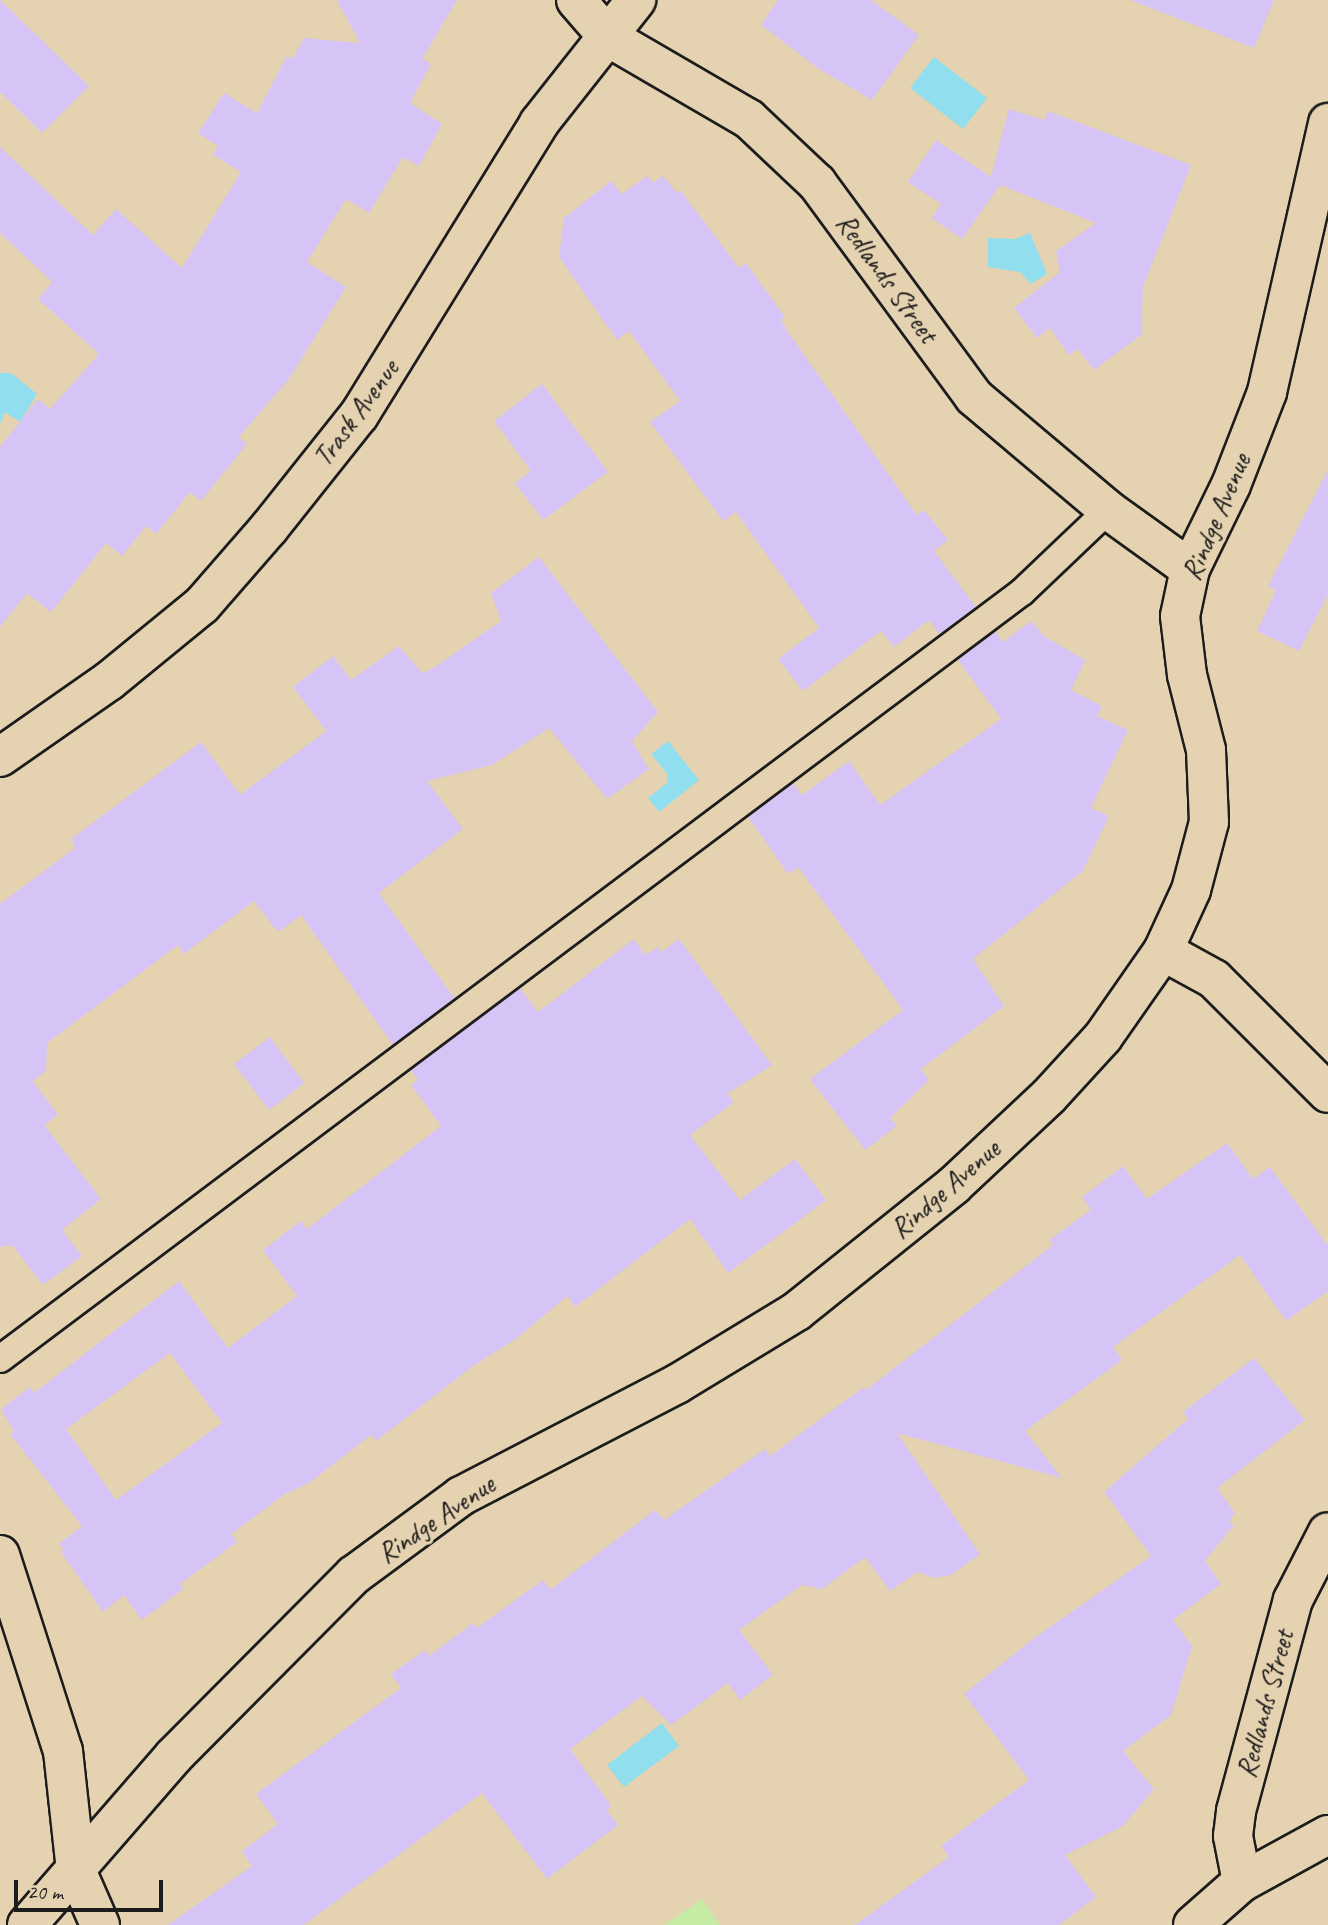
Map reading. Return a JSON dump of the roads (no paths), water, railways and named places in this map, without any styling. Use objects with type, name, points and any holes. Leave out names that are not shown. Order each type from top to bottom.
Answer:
[{"type":"street","name":"Redlands Street","points":[[576,0],[608,37],[749,119],[817,183],[974,397],[1108,510],[1190,569]]},
{"type":"street","name":"Trask Avenue","points":[[0,757],[109,681],[202,605],[269,528],[359,415],[539,123],[636,0]]},
{"type":"street","name":"Rindge Avenue","points":[[27,1925],[174,1756],[354,1575],[461,1496],[677,1384],[797,1311],[954,1185],[1049,1096],[1103,1037],[1163,951],[1191,890],[1209,822],[1206,750],[1187,675],[1180,616],[1190,569],[1231,485],[1267,392],[1328,122]]},
{"type":"street","points":[[1163,951],[1214,979],[1328,1093]]},
{"type":"street","name":"Redlands Street","points":[[1242,1882],[1233,1836],[1239,1798],[1293,1600],[1328,1532]]},
{"type":"street","points":[[3,1573],[63,1751],[76,1870],[100,1925]]},
{"type":"street","points":[[1193,1925],[1242,1882],[1328,1835]]},
{"type":"lane","points":[[0,1359],[1021,592],[1108,510]]},
{"type":"water","points":[[934,57],[987,98],[963,129],[910,88]]},
{"type":"water","points":[[1030,233],[1047,274],[1031,284],[1020,272],[988,267],[988,238],[1015,239]]},
{"type":"water","points":[[0,373],[11,373],[37,394],[20,422],[5,412],[0,424]]},
{"type":"water","points":[[668,741],[699,780],[659,812],[648,798],[667,783],[668,775],[651,754]]},
{"type":"water","points":[[662,1723],[679,1746],[624,1787],[607,1765]]}]
